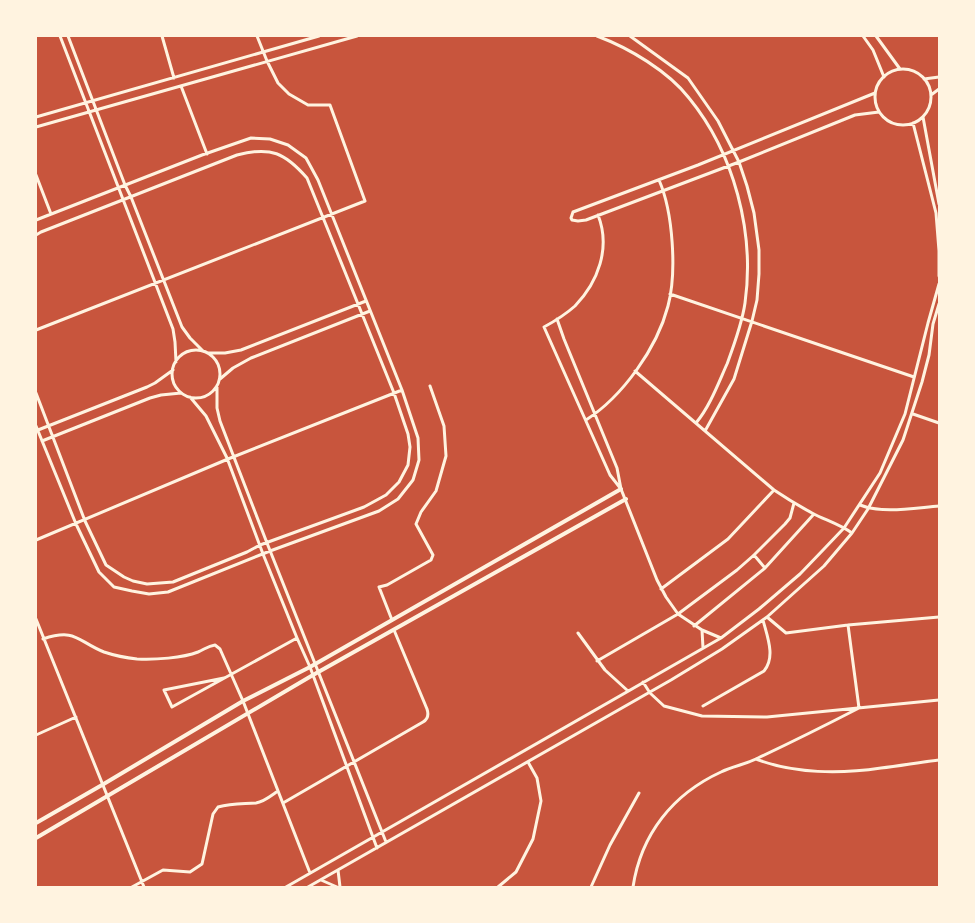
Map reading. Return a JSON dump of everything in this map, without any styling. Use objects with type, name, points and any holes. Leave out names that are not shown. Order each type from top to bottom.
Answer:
[{"type":"street","points":[[60,36],[173,329],[176,362],[172,375],[175,385],[181,393],[190,397],[198,398],[205,397],[212,393],[217,387],[220,379],[220,367],[208,353],[203,351],[191,351],[185,353],[176,362]]},
{"type":"street","points":[[68,36],[125,185],[182,327],[190,338],[203,351]]},
{"type":"street","points":[[162,36],[174,78]]},
{"type":"street","points":[[36,330],[365,201],[330,105],[308,105],[289,94],[278,83],[257,36]]},
{"type":"street","points":[[36,117],[319,36]]},
{"type":"street","points":[[36,126],[357,36]]},
{"type":"street","points":[[597,36],[609,40],[633,52],[662,72],[689,97],[709,125],[728,166],[738,195],[744,229],[747,278],[745,304],[731,352],[717,388],[696,423]]},
{"type":"street","points":[[630,36],[688,78],[718,121],[739,162],[754,213],[758,250],[757,300],[734,379],[705,431]]},
{"type":"street","points":[[863,36],[873,50],[884,77]]},
{"type":"street","points":[[876,36],[900,69]]},
{"type":"street","points":[[900,69],[917,73],[924,79],[930,94],[929,106],[923,117],[913,123],[904,125],[894,124],[886,119],[879,112],[875,103],[875,93],[878,84],[891,72],[900,69]]},
{"type":"street","points":[[924,79],[939,77]]},
{"type":"street","points":[[181,86],[206,154]]},
{"type":"street","points":[[930,94],[939,89]]},
{"type":"street","points":[[875,93],[659,180],[573,212],[571,218],[572,220],[578,221],[586,220],[739,162],[855,115],[879,112]]},
{"type":"street","points":[[923,117],[939,204]]},
{"type":"street","points":[[913,123],[936,213],[939,276]]},
{"type":"street","points":[[36,220],[251,138],[270,139],[288,145],[306,158],[318,180],[402,390],[418,438],[419,460],[413,480],[398,499],[379,511],[270,551],[168,592],[149,594],[114,587],[99,572],[76,524],[36,426]]},
{"type":"street","points":[[36,235],[237,155],[251,151],[265,150],[279,154],[295,164],[307,178],[394,393],[408,434],[410,447],[408,465],[399,482],[386,495],[364,507],[260,545],[247,552],[173,582],[147,584],[133,581],[124,577],[106,565],[85,520],[36,393]]},
{"type":"street","points":[[36,174],[51,214]]},
{"type":"street","points":[[586,420],[595,414],[621,390],[636,371],[658,334],[668,306],[672,283],[671,232],[663,191],[659,180]]},
{"type":"street","points":[[598,215],[603,233],[602,252],[598,271],[590,287],[574,307],[544,327],[610,475],[622,489]]},
{"type":"street","points":[[286,887],[721,638],[759,609],[800,574],[844,528],[880,473],[905,414],[939,284]]},
{"type":"street","points":[[670,294],[914,377]]},
{"type":"street","points":[[208,353],[225,353],[241,350],[366,301]]},
{"type":"street","points":[[308,887],[650,693],[722,649],[767,617],[824,566],[852,533],[868,509],[903,440],[913,414],[929,355],[933,324],[939,304]]},
{"type":"street","points":[[220,379],[233,368],[251,358],[370,311]]},
{"type":"street","points":[[557,319],[564,340],[617,468],[622,489],[661,589],[671,606],[678,614],[694,626],[721,638]]},
{"type":"street","points":[[38,430],[148,387],[173,370]]},
{"type":"street","points":[[636,371],[774,490],[794,503],[852,533]]},
{"type":"street","points":[[392,620],[379,587],[387,585],[431,560],[434,555],[416,524],[420,512],[436,491],[446,456],[444,426],[430,386]]},
{"type":"street","points":[[217,387],[218,415],[270,551],[386,842]]},
{"type":"street","points":[[36,540],[234,457],[402,390]]},
{"type":"street","points":[[42,441],[150,398],[161,395],[181,393]]},
{"type":"street","points":[[190,397],[206,416],[228,460],[296,638],[310,667],[377,848]]},
{"type":"street","points":[[913,414],[939,423]]},
{"type":"street","points":[[36,823],[243,701],[316,664],[622,489]]},
{"type":"street","points":[[661,589],[728,538],[774,490]]},
{"type":"street","points":[[36,838],[319,672],[626,499]]},
{"type":"street","points":[[597,660],[678,614],[737,570],[788,521],[794,503]]},
{"type":"street","points":[[860,505],[868,509],[880,510],[939,506]]},
{"type":"street","points":[[694,626],[765,568],[814,514]]},
{"type":"street","points":[[754,555],[765,568]]},
{"type":"street","points":[[767,617],[786,633],[848,625],[939,617]]},
{"type":"street","points":[[36,619],[144,887]]},
{"type":"street","points":[[703,706],[764,671],[770,665],[771,656],[763,620]]},
{"type":"street","points":[[848,625],[859,708]]},
{"type":"street","points":[[283,803],[423,722],[428,715],[428,709],[394,630]]},
{"type":"street","points":[[702,630],[703,648]]},
{"type":"street","points":[[578,633],[605,670],[628,691]]},
{"type":"street","points":[[44,639],[56,635],[75,636],[104,652],[136,659],[168,658],[199,652],[208,646],[215,645],[220,649],[243,701],[310,873]]},
{"type":"street","points":[[224,678],[164,690],[172,708],[296,638]]},
{"type":"street","points":[[643,682],[650,693],[664,706],[702,716],[767,717],[939,700]]},
{"type":"street","points":[[633,887],[638,861],[648,839],[658,822],[684,794],[716,774],[756,759],[859,708]]},
{"type":"street","points":[[36,734],[76,717]]},
{"type":"street","points":[[756,759],[769,764],[806,771],[848,771],[939,760]]},
{"type":"street","points":[[498,887],[516,872],[533,839],[541,801],[537,778],[528,762]]},
{"type":"street","points":[[132,887],[163,870],[190,872],[202,864],[213,814],[218,807],[230,804],[256,803],[265,800],[278,790]]},
{"type":"street","points":[[591,887],[610,845],[639,793]]},
{"type":"street","points":[[322,880],[338,887],[338,870]]}]
